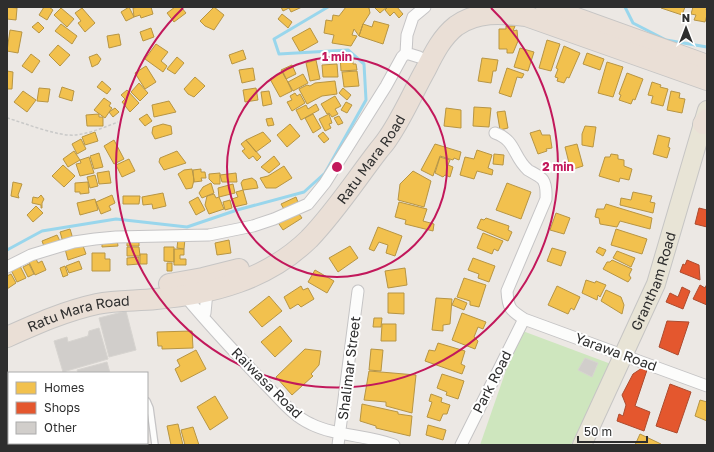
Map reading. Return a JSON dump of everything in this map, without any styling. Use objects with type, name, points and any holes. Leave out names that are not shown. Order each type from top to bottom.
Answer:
[{"type":"highway","name":"Ratu Mara Road","points":[[7,324],[45,307],[105,290],[160,286],[203,278],[242,268],[260,259],[291,239],[319,211],[356,165],[390,112],[412,55],[448,16],[464,7]]},
{"type":"highway","points":[[546,7],[707,65]]},
{"type":"highway","name":"Ratu Mara Road","points":[[7,337],[59,315],[90,306],[116,301],[185,296],[207,292],[243,282],[268,270],[308,240],[342,201],[388,138],[407,105],[417,83],[445,36],[456,26],[480,15],[496,13],[526,16],[707,80]]},
{"type":"main road","name":"Grantham Road","points":[[582,445],[656,284],[706,118]]},
{"type":"street","points":[[7,267],[31,255],[74,242],[116,237],[209,235],[253,226],[274,219],[308,204],[325,183],[386,86],[402,57],[412,55],[407,36],[413,17],[425,7]]},
{"type":"street","points":[[495,134],[502,136],[509,141],[521,162],[528,170],[543,180],[546,187],[546,199],[507,291],[508,301],[512,311],[524,319]]},
{"type":"street","name":"Shalimar Street","points":[[338,445],[341,433],[358,291]]},
{"type":"street","points":[[203,316],[205,313],[207,292]]},
{"type":"street","name":"Raiwasa Road","points":[[185,296],[253,371],[295,414],[311,425],[341,433],[377,439],[394,445]]},
{"type":"street","name":"Yarawa Road","points":[[524,319],[707,386]]},
{"type":"street","name":"Park Road","points":[[461,445],[524,319]]},
{"type":"lane","points":[[148,403],[155,445]]},
{"type":"path","points":[[7,118],[59,134],[76,135],[118,122]]},
{"type":"green space","points":[[520,330],[611,364],[571,445],[480,445]]},
{"type":"building: Homes","points":[[7,7],[17,8],[16,20],[7,19]]},
{"type":"building: Homes","points":[[44,7],[49,7],[53,10],[47,20],[39,15]]},
{"type":"building: Homes","points":[[129,7],[134,17],[126,21],[121,12]]},
{"type":"building: Homes","points":[[151,7],[153,14],[141,18],[140,15],[134,17],[133,8]]},
{"type":"building: Homes","points":[[175,7],[181,7],[186,13],[174,22],[167,13]]},
{"type":"building: Homes","points":[[214,7],[224,15],[214,30],[205,26],[200,21]]},
{"type":"building: Homes","points":[[281,7],[302,7],[291,12],[289,8],[283,11]]},
{"type":"building: Homes","points":[[346,7],[367,7],[369,8],[370,13],[363,24],[359,36],[354,29],[352,35],[357,36],[351,46],[332,43],[334,35],[324,33],[326,20],[332,21],[333,15],[339,16]]},
{"type":"building: Homes","points":[[374,7],[387,7],[380,13]]},
{"type":"building: Homes","points":[[388,7],[397,7],[403,14],[399,18],[394,12],[390,16],[385,10]]},
{"type":"building: Homes","points":[[685,7],[682,15],[661,8]]},
{"type":"building: Homes","points":[[693,7],[707,7],[705,22],[694,20],[696,15],[691,14]]},
{"type":"building: Homes","points":[[61,8],[74,19],[67,27],[54,15]]},
{"type":"building: Homes","points":[[82,8],[95,23],[85,32],[78,23],[81,21],[75,13]]},
{"type":"building: Homes","points":[[282,14],[292,22],[288,28],[278,19]]},
{"type":"building: Homes","points":[[374,21],[389,25],[383,44],[359,36],[363,24],[372,27]]},
{"type":"building: Homes","points":[[38,22],[44,28],[39,33],[32,27]]},
{"type":"building: Homes","points":[[61,24],[77,36],[72,44],[55,31]]},
{"type":"building: Homes","points":[[506,26],[515,26],[513,31],[517,30],[518,41],[513,53],[507,53],[507,49],[499,49],[499,29],[506,29]]},
{"type":"building: Homes","points":[[151,28],[154,37],[143,41],[140,32]]},
{"type":"building: Homes","points":[[310,28],[318,42],[300,52],[292,38]]},
{"type":"building: Homes","points":[[10,30],[22,32],[18,53],[7,51]]},
{"type":"building: Homes","points":[[119,34],[121,45],[109,48],[107,36]]},
{"type":"building: Homes","points":[[547,40],[560,44],[551,71],[539,68]]},
{"type":"building: Homes","points":[[156,44],[168,52],[161,61],[167,66],[163,72],[145,59]]},
{"type":"building: Homes","points":[[58,45],[70,55],[60,66],[49,55]]},
{"type":"building: Homes","points":[[564,46],[580,53],[569,78],[567,77],[564,83],[557,81],[558,78],[555,77],[558,69],[556,68]]},
{"type":"building: Homes","points":[[520,48],[534,52],[528,71],[514,67]]},
{"type":"building: Homes","points":[[243,50],[246,59],[232,64],[229,55]]},
{"type":"building: Homes","points":[[587,53],[604,59],[600,70],[583,64]]},
{"type":"building: Homes","points":[[31,54],[40,61],[32,73],[22,66]]},
{"type":"building: Homes","points":[[97,54],[101,59],[98,64],[92,67],[89,57]]},
{"type":"building: Homes","points":[[353,55],[353,64],[356,64],[357,70],[341,71],[340,56]]},
{"type":"building: Homes","points":[[177,57],[184,63],[175,74],[167,69]]},
{"type":"building: Homes","points":[[482,58],[498,60],[496,71],[493,71],[491,83],[478,81]]},
{"type":"building: Homes","points":[[316,60],[320,79],[310,81],[306,63]]},
{"type":"building: Homes","points":[[607,62],[623,67],[613,97],[598,93]]},
{"type":"building: Homes","points":[[337,64],[338,77],[323,77],[322,65]]},
{"type":"building: Homes","points":[[292,65],[296,74],[286,79],[281,70]]},
{"type":"building: Homes","points":[[146,66],[156,82],[145,89],[135,73]]},
{"type":"building: Homes","points":[[253,68],[255,80],[242,83],[239,70]]},
{"type":"building: Homes","points":[[507,68],[524,74],[522,78],[517,77],[511,97],[499,93]]},
{"type":"building: Homes","points":[[7,71],[13,72],[12,89],[7,89]]},
{"type":"building: Homes","points":[[357,71],[359,86],[344,87],[342,72]]},
{"type":"building: Homes","points":[[283,72],[292,91],[280,97],[270,79]]},
{"type":"building: Homes","points":[[627,73],[643,79],[635,100],[633,99],[631,104],[619,100],[621,95],[619,94]]},
{"type":"building: Homes","points":[[303,74],[308,83],[293,91],[288,82]]},
{"type":"building: Homes","points":[[195,77],[205,86],[194,97],[188,94],[184,89]]},
{"type":"building: Homes","points":[[102,81],[111,89],[107,94],[97,87]]},
{"type":"building: Homes","points":[[335,81],[337,94],[322,96],[307,104],[299,89],[315,83]]},
{"type":"building: Homes","points":[[652,82],[661,85],[660,87],[668,89],[663,106],[651,103],[653,96],[648,95]]},
{"type":"building: Homes","points":[[139,83],[148,93],[140,101],[131,92]]},
{"type":"building: Homes","points":[[62,87],[74,91],[72,101],[59,97]]},
{"type":"building: Homes","points":[[39,88],[50,89],[48,102],[37,101]]},
{"type":"building: Homes","points":[[256,88],[258,100],[245,102],[243,90]]},
{"type":"building: Homes","points":[[343,88],[351,95],[347,100],[339,93]]},
{"type":"building: Homes","points":[[127,90],[139,103],[130,112],[122,102],[125,99],[121,95]]},
{"type":"building: Homes","points":[[23,91],[36,100],[27,112],[14,102]]},
{"type":"building: Homes","points":[[269,91],[272,104],[263,106],[261,92]]},
{"type":"building: Homes","points":[[671,91],[680,93],[679,98],[685,99],[682,113],[667,110]]},
{"type":"building: Homes","points":[[295,93],[297,96],[300,94],[305,103],[292,111],[287,102],[292,100],[290,96]]},
{"type":"building: Homes","points":[[335,96],[341,106],[335,109],[338,114],[332,117],[329,113],[327,114],[321,104]]},
{"type":"building: Homes","points":[[104,98],[111,103],[109,106],[112,108],[105,118],[94,110]]},
{"type":"building: Homes","points":[[169,101],[176,112],[154,117],[152,105]]},
{"type":"building: Homes","points":[[346,102],[352,105],[347,113],[341,110]]},
{"type":"building: Homes","points":[[316,104],[319,110],[301,120],[296,110],[306,105],[308,109]]},
{"type":"building: Homes","points":[[474,107],[491,108],[489,127],[473,126]]},
{"type":"building: Homes","points":[[115,108],[119,112],[113,117],[109,112]]},
{"type":"building: Homes","points":[[446,108],[461,110],[461,128],[444,126]]},
{"type":"building: Homes","points":[[505,111],[508,128],[500,130],[497,112]]},
{"type":"building: Homes","points":[[99,114],[99,117],[103,117],[103,126],[87,126],[86,115]]},
{"type":"building: Homes","points":[[147,114],[152,121],[145,126],[139,119]]},
{"type":"building: Homes","points":[[313,114],[321,128],[313,133],[305,118]]},
{"type":"building: Homes","points":[[329,114],[332,123],[329,124],[331,128],[325,131],[319,119]]},
{"type":"building: Homes","points":[[339,116],[343,123],[338,125],[334,118]]},
{"type":"building: Homes","points":[[272,118],[274,125],[268,126],[266,119]]},
{"type":"building: Homes","points":[[163,124],[171,126],[172,134],[155,139],[152,133],[153,127]]},
{"type":"building: Homes","points":[[290,124],[300,136],[287,147],[277,135]]},
{"type":"building: Homes","points":[[585,126],[596,127],[593,147],[582,145],[582,134]]},
{"type":"building: Homes","points":[[540,130],[542,135],[550,135],[552,148],[546,149],[547,151],[538,154],[530,133]]},
{"type":"building: Homes","points":[[95,132],[98,141],[85,145],[82,137]]},
{"type":"building: Homes","points":[[263,132],[271,141],[256,152],[246,140]]},
{"type":"building: Homes","points":[[323,132],[329,139],[324,143],[318,136]]},
{"type":"building: Homes","points":[[658,135],[670,138],[668,147],[670,148],[667,158],[653,154]]},
{"type":"building: Homes","points":[[81,139],[86,149],[77,154],[72,144]]},
{"type":"building: Homes","points":[[114,140],[124,159],[114,164],[104,146]]},
{"type":"building: Homes","points":[[246,140],[261,157],[257,161],[253,156],[249,159],[242,151],[245,149],[241,144]]},
{"type":"building: Homes","points":[[435,144],[461,152],[459,160],[454,158],[453,160],[440,156],[433,176],[421,170]]},
{"type":"building: Homes","points":[[577,144],[583,166],[567,171],[566,164],[569,163],[565,147]]},
{"type":"building: Homes","points":[[477,150],[492,155],[488,168],[493,170],[492,175],[477,171],[474,179],[460,175],[465,157],[474,159]]},
{"type":"building: Homes","points":[[74,151],[80,160],[68,167],[63,159]]},
{"type":"building: Homes","points":[[177,151],[186,163],[164,170],[159,162],[160,158]]},
{"type":"building: Homes","points":[[99,153],[103,167],[94,169],[90,156]]},
{"type":"building: Homes","points":[[494,154],[504,155],[503,165],[493,164]]},
{"type":"building: Homes","points":[[611,154],[618,155],[618,159],[624,160],[624,166],[632,169],[629,180],[620,178],[619,182],[599,176],[605,157],[610,157]]},
{"type":"building: Homes","points":[[274,156],[280,164],[269,173],[261,167]]},
{"type":"building: Homes","points":[[89,157],[94,173],[80,176],[76,164],[81,163],[80,160]]},
{"type":"building: Homes","points":[[440,157],[450,160],[448,165],[453,167],[450,177],[445,175],[443,177],[435,173]]},
{"type":"building: Homes","points":[[129,159],[135,171],[122,177],[116,165]]},
{"type":"building: Homes","points":[[63,165],[75,176],[64,187],[52,176]]},
{"type":"building: Homes","points":[[284,166],[292,178],[276,188],[266,188],[260,178],[268,176]]},
{"type":"building: Homes","points":[[192,169],[194,180],[192,188],[186,189],[178,174],[184,170]]},
{"type":"building: Homes","points":[[201,169],[201,172],[205,172],[206,178],[201,178],[202,181],[194,182],[193,170]]},
{"type":"building: Homes","points":[[109,171],[111,183],[99,184],[97,173]]},
{"type":"building: Homes","points":[[413,171],[431,181],[424,207],[398,200],[400,184]]},
{"type":"building: Homes","points":[[220,173],[220,184],[214,184],[209,179],[209,174]]},
{"type":"building: Homes","points":[[236,173],[237,182],[222,182],[220,175]]},
{"type":"building: Homes","points":[[95,175],[98,186],[90,188],[87,177]]},
{"type":"building: Homes","points":[[252,178],[256,181],[258,188],[243,190],[241,183],[243,180]]},
{"type":"building: Homes","points":[[13,182],[22,184],[18,195],[19,198],[11,196]]},
{"type":"building: Homes","points":[[88,182],[89,193],[80,194],[80,192],[75,192],[75,183]]},
{"type":"building: Homes","points":[[211,183],[214,193],[202,198],[199,193],[203,187]]},
{"type":"building: Homes","points":[[507,183],[531,192],[521,219],[496,210]]},
{"type":"building: Homes","points":[[233,184],[235,193],[219,197],[218,188]]},
{"type":"building: Homes","points":[[243,190],[247,204],[234,207],[232,199],[238,197],[236,192]]},
{"type":"building: Homes","points":[[633,192],[652,196],[650,202],[655,203],[653,213],[620,205],[621,198],[631,200]]},
{"type":"building: Homes","points":[[163,193],[166,206],[153,209],[152,204],[143,205],[142,197]]},
{"type":"building: Homes","points":[[214,194],[216,198],[219,197],[224,209],[209,214],[205,205],[207,196]]},
{"type":"building: Homes","points":[[41,195],[44,199],[42,208],[41,205],[32,203],[33,197],[38,198]]},
{"type":"building: Homes","points":[[112,195],[115,203],[109,206],[111,210],[101,214],[96,202]]},
{"type":"building: Homes","points":[[123,196],[140,196],[139,204],[123,204]]},
{"type":"building: Homes","points":[[198,197],[205,210],[196,215],[189,202]]},
{"type":"building: Homes","points":[[296,197],[299,205],[285,211],[281,204]]},
{"type":"building: Homes","points":[[95,199],[98,210],[80,215],[77,203]]},
{"type":"building: Homes","points":[[230,200],[232,208],[225,210],[223,202]]},
{"type":"building: Homes","points":[[399,202],[427,209],[423,221],[434,224],[433,231],[405,224],[406,220],[395,217]]},
{"type":"building: Homes","points":[[606,204],[652,218],[650,229],[620,221],[617,227],[600,224],[599,218],[595,217],[597,209],[604,209]]},
{"type":"building: Homes","points":[[36,206],[43,213],[33,222],[27,215]]},
{"type":"building: Homes","points":[[297,211],[302,218],[283,230],[277,221]]},
{"type":"building: Homes","points":[[556,213],[570,218],[564,234],[550,230]]},
{"type":"building: Homes","points":[[486,218],[509,226],[508,230],[512,232],[508,241],[477,228],[481,219],[484,220]]},
{"type":"building: Homes","points":[[378,227],[402,236],[395,256],[386,253],[388,245],[379,242],[374,251],[369,249]]},
{"type":"building: Homes","points":[[70,229],[73,239],[63,242],[60,232]]},
{"type":"building: Homes","points":[[616,229],[647,239],[642,254],[611,245]]},
{"type":"building: Homes","points":[[483,233],[503,241],[498,251],[494,249],[492,254],[477,248]]},
{"type":"building: Homes","points":[[57,235],[61,243],[45,249],[42,241]]},
{"type":"building: Homes","points":[[102,239],[117,239],[118,246],[102,247]]},
{"type":"building: Homes","points":[[178,239],[185,239],[184,249],[177,248]]},
{"type":"building: Homes","points":[[127,240],[139,240],[139,246],[127,246]]},
{"type":"building: Homes","points":[[229,240],[231,253],[217,255],[215,243]]},
{"type":"building: Homes","points":[[82,243],[86,254],[68,260],[65,249]]},
{"type":"building: Homes","points":[[350,246],[358,258],[338,272],[329,258]]},
{"type":"building: Homes","points":[[127,247],[139,247],[140,256],[127,256]]},
{"type":"building: Homes","points":[[164,247],[174,247],[174,262],[164,261]]},
{"type":"building: Homes","points":[[599,247],[606,250],[603,256],[596,252]]},
{"type":"building: Homes","points":[[552,248],[566,252],[561,266],[547,261]]},
{"type":"building: Homes","points":[[174,249],[184,249],[184,255],[180,255],[180,259],[186,259],[186,265],[174,265]]},
{"type":"building: Homes","points":[[617,251],[635,258],[631,267],[613,258]]},
{"type":"building: Homes","points":[[92,253],[105,253],[105,259],[110,259],[110,271],[92,271]]},
{"type":"building: Homes","points":[[140,254],[147,254],[147,264],[140,264]]},
{"type":"building: Homes","points":[[139,257],[139,264],[127,265],[127,258]]},
{"type":"building: Homes","points":[[473,258],[495,266],[489,282],[478,278],[479,274],[468,270]]},
{"type":"building: Homes","points":[[36,259],[38,263],[42,261],[46,270],[35,275],[29,262]]},
{"type":"building: Homes","points":[[612,260],[632,269],[629,275],[631,278],[628,282],[603,269],[607,262]]},
{"type":"building: Homes","points":[[79,261],[82,269],[69,273],[66,266]]},
{"type":"building: Homes","points":[[167,263],[172,263],[172,271],[167,271]]},
{"type":"building: Homes","points":[[29,264],[34,274],[28,277],[23,267]]},
{"type":"building: Homes","points":[[20,266],[26,278],[17,282],[11,270]]},
{"type":"building: Homes","points":[[65,266],[68,275],[63,277],[60,268]]},
{"type":"building: Homes","points":[[405,268],[407,285],[388,288],[385,271]]},
{"type":"building: Homes","points":[[315,270],[334,281],[327,293],[308,282]]},
{"type":"building: Homes","points":[[11,274],[16,283],[7,289],[7,276]]},
{"type":"building: Homes","points":[[464,278],[486,285],[479,307],[470,305],[470,301],[457,297]]},
{"type":"building: Homes","points":[[586,280],[595,283],[596,281],[606,285],[600,297],[598,295],[597,300],[582,293]]},
{"type":"building: Homes","points":[[301,286],[303,290],[308,288],[314,299],[301,307],[298,304],[290,309],[284,297]]},
{"type":"building: Homes","points":[[557,286],[580,297],[574,310],[571,308],[568,314],[548,305]]},
{"type":"building: Homes","points":[[606,290],[621,297],[624,305],[622,314],[601,301]]},
{"type":"building: Homes","points":[[388,293],[404,293],[404,314],[388,313]]},
{"type":"building: Homes","points":[[269,296],[282,311],[262,327],[249,312]]},
{"type":"building: Homes","points":[[436,298],[452,299],[450,324],[443,325],[443,331],[432,330]]},
{"type":"building: Homes","points":[[455,298],[467,303],[464,310],[452,305]]},
{"type":"building: Homes","points":[[462,313],[486,322],[483,329],[478,327],[474,337],[478,341],[475,349],[452,340]]},
{"type":"building: Homes","points":[[374,318],[382,318],[381,327],[373,327]]},
{"type":"building: Homes","points":[[382,324],[396,324],[396,341],[381,341]]},
{"type":"building: Homes","points":[[280,326],[292,341],[275,357],[261,342]]},
{"type":"building: Homes","points":[[192,331],[193,348],[162,349],[162,346],[158,346],[157,332]]},
{"type":"building: Homes","points":[[438,343],[465,351],[461,364],[465,366],[462,374],[425,361],[429,350],[435,351]]},
{"type":"building: Homes","points":[[305,349],[321,351],[319,365],[311,374],[313,376],[292,395],[276,377]]},
{"type":"building: Homes","points":[[371,349],[383,350],[381,371],[369,370]]},
{"type":"building: Homes","points":[[196,350],[206,369],[181,382],[175,369],[180,366],[177,360]]},
{"type":"building: Homes","points":[[369,371],[416,375],[412,413],[386,406],[386,402],[364,400]]},
{"type":"building: Homes","points":[[442,374],[464,381],[458,399],[446,395],[447,392],[437,388]]},
{"type":"building: Homes","points":[[431,394],[442,398],[441,402],[450,405],[447,414],[443,414],[440,421],[427,417],[432,402],[429,401]]},
{"type":"building: Homes","points":[[215,396],[228,418],[210,430],[197,407]]},
{"type":"building: Homes","points":[[700,400],[707,402],[707,421],[695,416]]},
{"type":"building: Homes","points":[[362,404],[398,412],[398,414],[412,416],[410,436],[376,428],[376,426],[360,421]]},
{"type":"building: Homes","points":[[178,424],[183,445],[171,445],[167,426]]},
{"type":"building: Homes","points":[[428,425],[446,430],[443,440],[426,435]]},
{"type":"building: Homes","points":[[193,427],[199,445],[185,445],[181,430]]},
{"type":"building: Homes","points":[[640,434],[661,444],[661,445],[635,445]]},
{"type":"building: Shops","points":[[699,208],[707,210],[707,227],[695,224]]},
{"type":"building: Shops","points":[[687,260],[699,265],[700,280],[680,272],[683,264],[685,265]]},
{"type":"building: Shops","points":[[707,284],[707,305],[693,299],[700,285],[705,288]]},
{"type":"building: Shops","points":[[682,287],[690,291],[683,309],[666,302],[670,293],[678,297]]},
{"type":"building: Shops","points":[[667,321],[689,322],[678,355],[659,347]]},
{"type":"building: Shops","points":[[642,368],[647,370],[635,406],[650,412],[644,431],[617,421],[619,414],[623,416],[626,405],[622,395],[633,374]]},
{"type":"building: Shops","points":[[670,384],[691,392],[677,433],[656,426]]},
{"type":"building: Other","points":[[126,311],[136,350],[109,357],[99,318]]},
{"type":"building: Other","points":[[99,328],[108,359],[63,372],[54,341],[67,337],[68,342],[88,336],[89,331]]},
{"type":"building: Other","points":[[585,358],[598,363],[592,377],[578,370]]},
{"type":"building: Other","points":[[107,362],[110,372],[78,372],[77,370]]},
{"type":"waterway","points":[[7,250],[42,231],[116,219],[187,227],[237,210],[304,192],[325,173],[366,100],[364,64],[348,50],[279,54],[274,39],[328,7]]},
{"type":"waterway","points":[[625,7],[633,23],[666,40],[707,47]]}]
